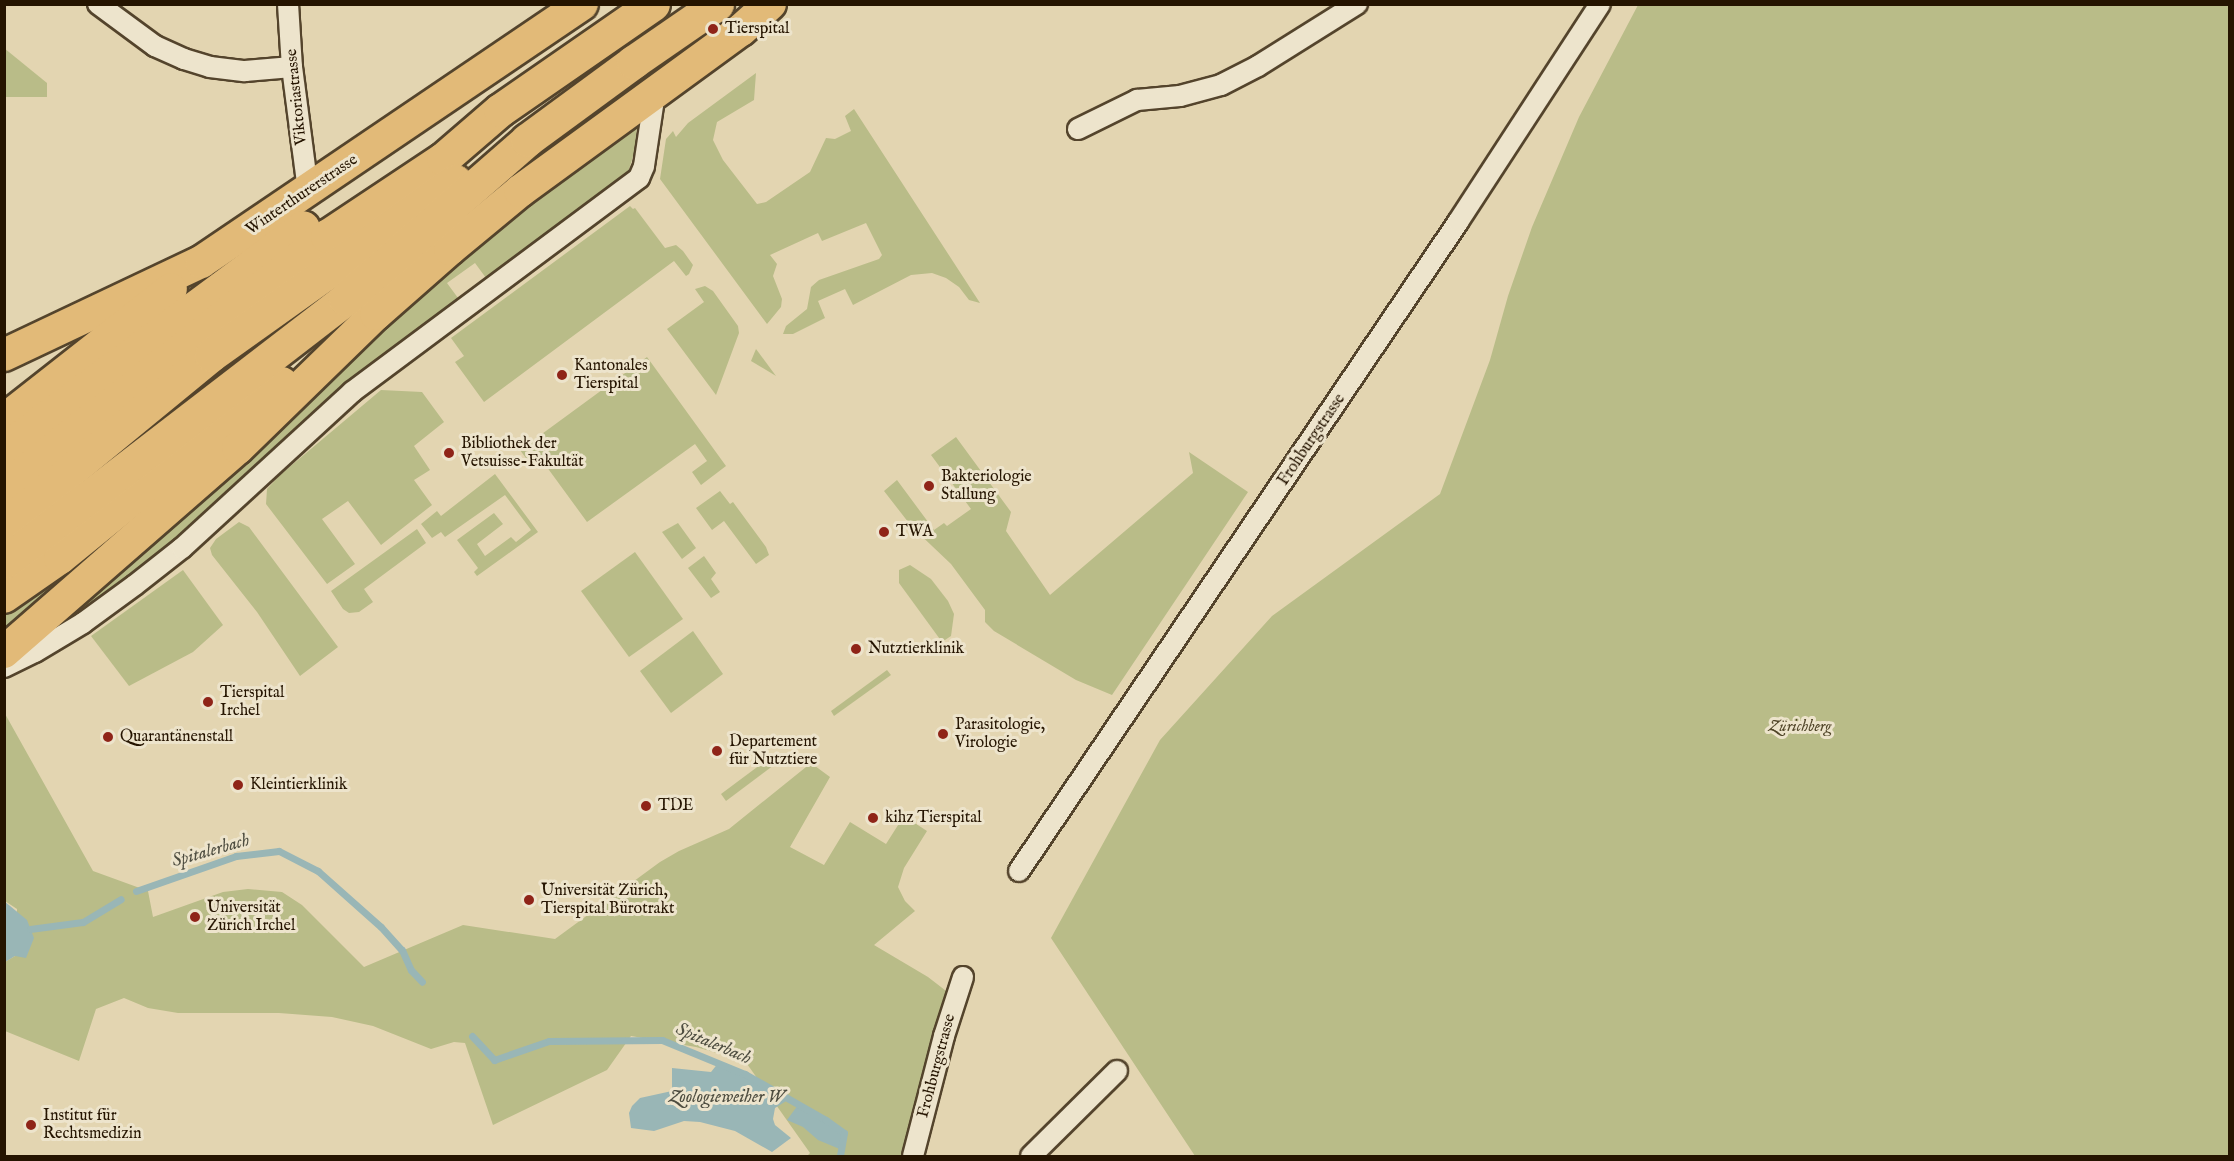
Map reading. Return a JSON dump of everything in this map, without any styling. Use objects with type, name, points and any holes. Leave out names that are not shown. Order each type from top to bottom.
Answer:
[{"type":"highway","points":[[4,487],[327,236],[443,159],[500,110],[653,4]]},
{"type":"highway","points":[[4,562],[345,298],[527,140],[717,4]]},
{"type":"highway","points":[[4,449],[313,219],[427,149],[500,110]]},
{"type":"highway","points":[[4,525],[211,355],[441,189],[527,140]]},
{"type":"main road","name":"Winterthurerstrasse","points":[[4,355],[201,262],[582,4]]},
{"type":"main road","points":[[4,652],[229,456],[376,314],[520,191],[741,30],[770,4]]},
{"type":"main road","points":[[4,420],[156,302],[201,262]]},
{"type":"main road","points":[[4,597],[60,558],[225,424],[376,314]]},
{"type":"street","points":[[98,4],[155,46],[184,59],[210,67],[245,71],[292,67]]},
{"type":"street","name":"Viktoriastrasse","points":[[288,4],[292,67],[308,190]]},
{"type":"street","points":[[1078,129],[1137,100],[1180,96],[1221,85],[1258,66],[1357,4]]},
{"type":"street","name":"Frohburgstrasse","points":[[1019,871],[1458,222],[1600,4]]},
{"type":"street","points":[[4,667],[35,652],[83,623],[135,585],[182,548],[352,392],[639,178],[644,166],[655,92]]},
{"type":"street","name":"Frohburgstrasse","points":[[913,1156],[944,1036],[963,977]]},
{"type":"street","points":[[1031,1156],[1117,1071]]},
{"type":"green space","name":"Zürichberg","points":[[1638,5],[2229,5],[2229,1156],[1195,1156],[1051,938],[1160,740],[1272,616],[1440,494],[1490,360],[1508,296],[1532,227],[1579,117]]},
{"type":"green space","points":[[4,48],[47,83],[47,97],[5,97]]},
{"type":"green space","points":[[756,73],[754,100],[717,122],[713,140],[723,160],[757,204],[766,202],[810,172],[826,138],[835,139],[851,131],[845,116],[854,109],[980,303],[969,300],[959,287],[946,278],[932,273],[911,275],[853,305],[845,289],[818,301],[825,318],[793,334],[783,334],[786,326],[807,309],[811,287],[819,280],[879,259],[882,255],[866,223],[822,241],[818,233],[770,255],[777,264],[773,276],[782,299],[781,307],[767,324],[660,179],[666,139],[673,131],[676,137],[688,123]]},
{"type":"green space","points":[[638,120],[634,153],[627,176],[495,277],[486,278],[475,263],[447,283],[458,298],[454,308],[170,547],[61,628],[58,621],[480,239]]},
{"type":"green space","points":[[630,206],[635,208],[665,248],[676,245],[683,251],[693,265],[689,274],[686,276],[674,261],[484,402],[455,362],[464,356],[451,338]]},
{"type":"green space","points":[[705,286],[713,291],[738,326],[739,333],[716,395],[667,329],[704,302],[695,289]]},
{"type":"green space","points":[[756,349],[776,376],[751,361]]},
{"type":"green space","points":[[647,357],[726,466],[701,485],[692,472],[707,461],[695,444],[587,522],[541,459],[531,465],[520,450]]},
{"type":"green space","points":[[381,390],[422,392],[444,422],[414,446],[430,470],[414,480],[432,505],[381,545],[348,501],[322,519],[355,564],[327,584],[266,504],[267,489],[280,475]]},
{"type":"green space","points":[[956,437],[1011,512],[1006,531],[1050,595],[1193,473],[1189,452],[1248,492],[1112,695],[1076,680],[994,631],[985,622],[985,610],[951,564],[912,527],[884,491],[897,480],[934,530],[944,523],[947,526],[971,509],[931,455]]},
{"type":"green space","points":[[224,438],[5,638],[5,609]]},
{"type":"green space","points":[[495,474],[538,532],[477,576],[474,572],[478,568],[457,540],[494,513],[503,524],[477,544],[485,556],[511,537],[516,542],[531,530],[505,495],[445,537],[441,532],[432,538],[421,524],[437,511],[441,516]]},
{"type":"green space","points":[[720,491],[730,504],[733,502],[766,547],[769,555],[756,564],[724,521],[712,530],[696,508]]},
{"type":"green space","points":[[239,522],[249,527],[338,647],[300,676],[257,612],[212,555],[210,548],[216,539]]},
{"type":"green space","points":[[678,523],[696,548],[682,559],[662,532]]},
{"type":"green space","points":[[417,529],[426,543],[364,589],[373,602],[359,612],[349,613],[343,609],[331,591]]},
{"type":"green space","points":[[635,552],[683,619],[629,657],[581,591]]},
{"type":"green space","points":[[704,556],[716,573],[711,579],[720,592],[711,598],[688,568]]},
{"type":"green space","points":[[910,565],[931,579],[948,601],[954,614],[951,636],[942,642],[899,583],[899,570]]},
{"type":"green space","points":[[183,570],[223,625],[193,652],[129,686],[91,636]]},
{"type":"green space","points":[[693,631],[723,674],[671,713],[640,671]]},
{"type":"green space","points":[[887,670],[891,675],[834,716],[831,711]]},
{"type":"green space","points":[[4,712],[93,871],[148,891],[153,917],[223,892],[248,889],[282,892],[302,905],[364,967],[463,925],[555,939],[660,862],[729,829],[811,763],[830,777],[790,847],[824,865],[850,822],[886,844],[900,822],[903,823],[907,818],[927,831],[904,868],[898,887],[905,901],[915,911],[874,945],[928,977],[950,994],[905,1156],[807,1156],[810,1153],[745,1061],[696,1047],[631,1036],[607,1070],[493,1125],[465,1043],[454,1042],[431,1049],[373,1026],[332,1017],[279,1013],[178,1013],[148,1008],[124,998],[96,1009],[79,1061],[5,1031],[5,962],[15,956],[17,909],[5,901]]},
{"type":"green space","points":[[776,753],[782,759],[726,801],[721,794]]},
{"type":"water","points":[[4,901],[27,920],[34,938],[26,958],[15,956],[5,962]]},
{"type":"water","name":"Zoologieweiher W","points":[[719,1062],[791,1098],[775,1108],[773,1119],[775,1125],[791,1138],[772,1152],[735,1131],[700,1122],[684,1121],[654,1131],[631,1128],[629,1113],[640,1098],[672,1091],[672,1068],[711,1072]]},
{"type":"water","points":[[798,1105],[844,1133],[842,1150],[818,1140],[803,1127],[787,1120]]},
{"type":"waterway","name":"Spitalerbach","points":[[136,891],[236,856],[279,851],[318,871],[381,927],[402,950],[411,970],[422,982]]},
{"type":"waterway","name":"Spitalerbach","points":[[30,929],[83,922],[121,899]]},
{"type":"waterway","name":"Spitalerbach","points":[[472,1036],[494,1060],[549,1041],[662,1040],[745,1074],[826,1120],[844,1133],[840,1156]]},
{"type":"place","name":"Tierspital","points":[[713,29]]},
{"type":"place","name":"Kantonales Tierspital","points":[[562,375]]},
{"type":"place","name":"Bibliothek der Vetsuisse-Fakultät","points":[[449,453]]},
{"type":"place","name":"Bakteriologie Stallung","points":[[929,486]]},
{"type":"place","name":"TWA","points":[[884,532]]},
{"type":"place","name":"Nutztierklinik","points":[[856,649]]},
{"type":"place","name":"Tierspital Irchel","points":[[208,702]]},
{"type":"place","name":"Parasitologie, Virologie","points":[[943,734]]},
{"type":"place","name":"Quarantänenstall","points":[[108,737]]},
{"type":"place","name":"Departement für Nutztiere","points":[[717,751]]},
{"type":"place","name":"Kleintierklinik","points":[[238,785]]},
{"type":"place","name":"TDE","points":[[646,806]]},
{"type":"place","name":"kihz Tierspital","points":[[873,818]]},
{"type":"place","name":"Universität Zürich, Tierspital Bürotrakt","points":[[529,900]]},
{"type":"place","name":"Universität Zürich Irchel","points":[[195,917]]},
{"type":"place","name":"Institut für Rechtsmedizin","points":[[31,1125]]}]
